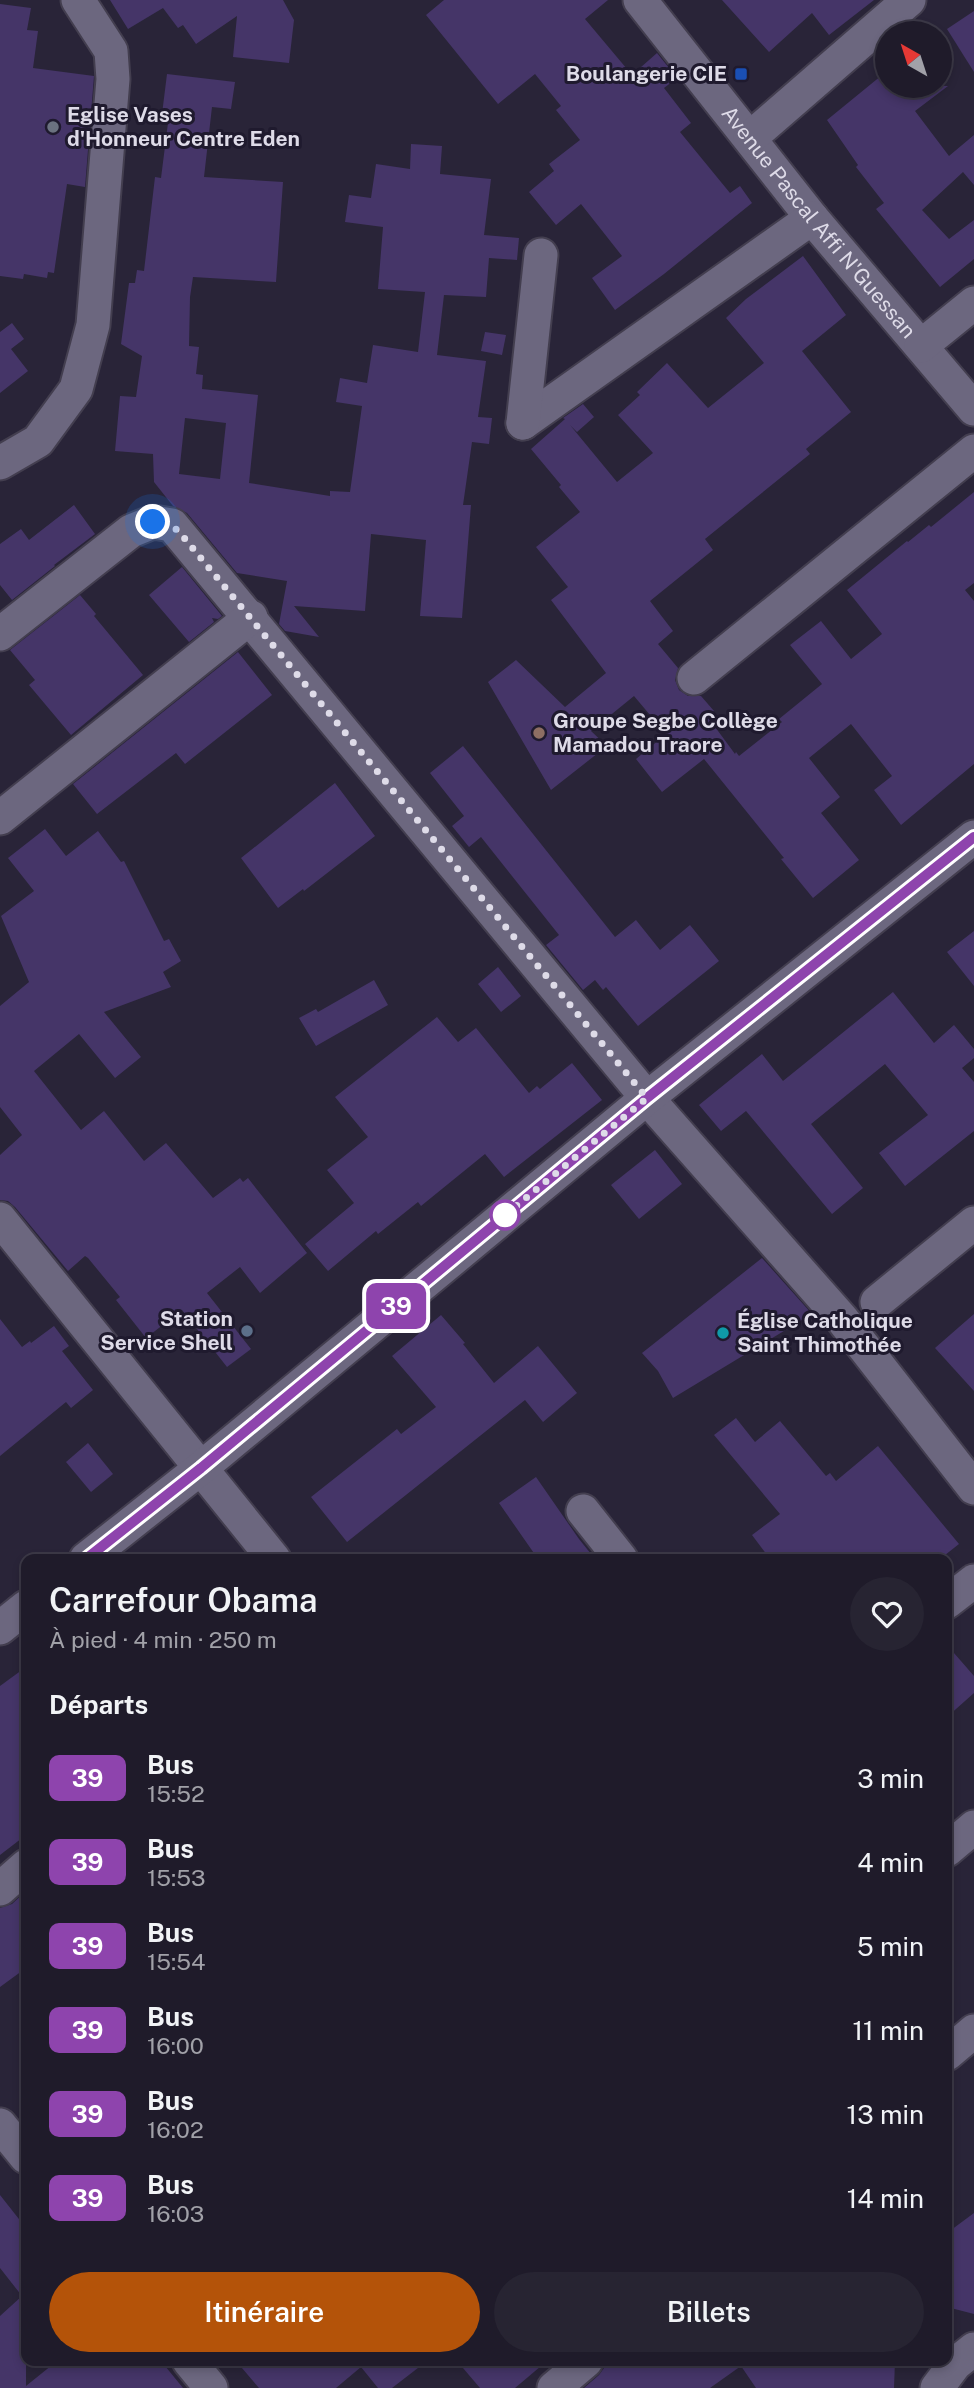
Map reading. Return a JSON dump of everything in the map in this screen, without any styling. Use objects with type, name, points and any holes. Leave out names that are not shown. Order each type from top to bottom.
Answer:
[{"type":"street","points":[[0,463],[37,441],[76,389],[93,326],[113,79],[111,51],[78,0]]},
{"type":"street","name":"Avenue Pascal Affi N'Guessan","points":[[640,0],[812,218],[974,409]]},
{"type":"street","points":[[750,138],[909,0]]},
{"type":"street","points":[[541,254],[523,423],[812,218]]},
{"type":"street","points":[[921,346],[974,303]]},
{"type":"street","points":[[694,678],[974,451]]},
{"type":"street","points":[[0,634],[131,531],[153,522],[172,525],[647,1098],[842,1319],[974,1488]]},
{"type":"street","points":[[0,818],[251,618]]},
{"type":"street","points":[[92,1554],[201,1468],[647,1098],[974,837]]},
{"type":"street","points":[[0,1219],[270,1554]]},
{"type":"street","points":[[877,1302],[974,1223]]},
{"type":"street","points":[[583,1511],[617,1554]]},
{"type":"street","points":[[952,1598],[974,1581]]},
{"type":"street","points":[[0,1628],[21,1611]]},
{"type":"street","points":[[952,1846],[974,1827]]},
{"type":"street","points":[[0,1889],[21,1871]]},
{"type":"street","points":[[952,2050],[974,2031]]},
{"type":"street","points":[[0,2125],[21,2151]]},
{"type":"street","points":[[193,2366],[211,2388]]},
{"type":"street","points":[[554,2388],[580,2366]]},
{"type":"building","points":[[110,0],[283,0],[294,20],[289,63],[233,57],[237,16],[196,44],[183,25],[178,28],[163,8],[128,29]]},
{"type":"building","points":[[444,0],[608,0],[585,19],[632,75],[657,53],[677,78],[664,88],[691,123],[680,132],[730,193],[740,186],[752,203],[615,310],[592,278],[622,256],[581,204],[556,225],[529,192],[554,171],[549,164],[580,140],[556,110],[561,106],[535,74],[498,104],[426,15]]},
{"type":"building","points":[[722,0],[874,0],[829,35],[812,13],[769,52]]},
{"type":"building","points":[[0,4],[31,8],[27,30],[38,31],[33,68],[94,76],[85,187],[67,184],[54,273],[48,272],[47,278],[24,274],[23,279],[0,276]]},
{"type":"building","points":[[974,11],[974,72],[952,37],[952,26]]},
{"type":"building","points":[[167,74],[235,82],[231,109],[212,107],[204,177],[283,182],[276,282],[193,277],[190,297],[189,346],[199,347],[196,374],[203,375],[202,389],[258,395],[249,483],[330,496],[330,491],[350,492],[362,406],[336,402],[340,378],[367,383],[373,345],[418,352],[425,292],[378,289],[383,227],[345,222],[349,195],[371,198],[376,164],[410,169],[411,144],[442,146],[440,174],[491,179],[484,235],[519,238],[517,260],[489,258],[486,297],[444,295],[437,355],[486,361],[478,417],[492,418],[489,444],[472,442],[463,505],[471,505],[462,618],[420,616],[426,540],[371,534],[365,611],[294,606],[319,637],[285,631],[279,624],[287,581],[237,573],[187,513],[173,506],[154,482],[153,454],[115,451],[120,396],[136,397],[142,356],[121,344],[129,283],[135,283],[137,270],[144,271],[155,177],[161,178],[169,115],[162,114]],"holes":[[[185,418],[226,423],[220,479],[179,474]]]},
{"type":"building","points":[[875,81],[875,98],[932,98],[915,111],[949,156],[974,135],[974,185],[963,172],[922,210],[949,239],[974,220],[974,259],[940,287],[876,209],[884,203],[856,167],[858,165],[827,120]]},
{"type":"building","points":[[803,256],[846,315],[802,351],[851,412],[806,449],[810,454],[705,539],[713,550],[650,601],[673,631],[658,644],[678,668],[675,680],[679,690],[688,696],[701,696],[714,711],[707,716],[739,756],[782,722],[779,719],[822,684],[790,645],[821,621],[851,659],[882,634],[847,590],[907,541],[929,525],[931,527],[974,492],[974,583],[965,590],[974,601],[974,764],[901,825],[874,790],[892,776],[851,724],[809,758],[840,797],[821,813],[859,860],[813,898],[704,759],[662,792],[636,759],[666,734],[634,696],[591,731],[607,746],[551,790],[488,682],[516,660],[565,707],[606,673],[551,600],[568,587],[536,547],[580,512],[531,449],[565,419],[563,418],[583,404],[594,417],[577,432],[570,425],[617,482],[653,453],[618,415],[640,395],[637,392],[667,363],[708,408],[764,363],[726,318],[746,299]]},
{"type":"building","points":[[12,323],[24,339],[11,349],[28,371],[0,393],[0,332]]},
{"type":"building","points":[[485,332],[506,335],[502,355],[481,351]]},
{"type":"building","points":[[74,505],[95,534],[12,600],[0,585],[0,544],[21,529],[29,540]]},
{"type":"building","points":[[182,567],[222,616],[218,619],[212,618],[214,622],[189,642],[149,595]]},
{"type":"building","points":[[80,595],[143,675],[71,735],[29,685],[35,680],[10,650]]},
{"type":"building","points":[[238,652],[272,695],[185,764],[176,753],[97,814],[73,784]]},
{"type":"building","points":[[463,746],[615,937],[636,920],[660,950],[690,925],[719,961],[638,1026],[606,987],[603,990],[595,980],[583,990],[546,945],[559,935],[481,837],[469,847],[452,826],[464,816],[430,773]]},
{"type":"building","points":[[335,783],[375,836],[278,908],[241,858]]},
{"type":"building","points":[[45,829],[66,856],[98,831],[121,862],[124,861],[164,941],[169,939],[181,961],[163,972],[171,987],[104,1012],[141,1057],[115,1078],[79,1034],[34,1071],[81,1130],[104,1111],[144,1161],[166,1143],[213,1198],[240,1178],[243,1182],[248,1178],[307,1253],[260,1293],[240,1267],[207,1293],[251,1349],[227,1367],[182,1310],[146,1338],[116,1300],[120,1297],[88,1258],[85,1256],[68,1271],[15,1207],[8,1201],[0,1200],[0,1155],[22,1135],[0,1107],[0,1006],[29,982],[1,916],[34,891],[8,858]]},
{"type":"building","points":[[974,931],[974,986],[947,952]]},
{"type":"building","points":[[498,967],[521,996],[501,1012],[478,984]]},
{"type":"building","points":[[374,980],[388,1005],[316,1046],[299,1018],[316,1009],[318,1012]]},
{"type":"building","points":[[893,992],[934,1043],[954,1025],[974,1049],[974,1058],[962,1068],[974,1082],[974,1131],[905,1186],[879,1153],[928,1115],[885,1064],[811,1124],[863,1188],[832,1214],[746,1111],[721,1131],[699,1105],[762,1054],[783,1081]]},
{"type":"building","points":[[437,1017],[458,1042],[476,1028],[529,1093],[537,1086],[540,1089],[572,1063],[602,1100],[504,1177],[485,1154],[421,1206],[418,1202],[378,1234],[376,1231],[328,1271],[305,1244],[354,1203],[327,1170],[368,1137],[335,1097]]},
{"type":"building","points":[[655,1150],[682,1184],[639,1219],[611,1185]]},
{"type":"building","name":"Église Catholique Saint Thimothée","points":[[762,1258],[812,1314],[673,1398],[658,1371],[642,1353]]},
{"type":"building","points":[[974,1314],[974,1391],[935,1348]]},
{"type":"building","points":[[441,1315],[494,1383],[538,1346],[577,1393],[543,1422],[525,1400],[347,1542],[311,1497],[397,1429],[401,1434],[436,1407],[392,1356]]},
{"type":"building","points":[[0,1319],[22,1347],[54,1326],[69,1346],[62,1351],[93,1390],[71,1408],[66,1402],[0,1456]]},
{"type":"building","points":[[736,1418],[755,1442],[780,1421],[826,1476],[830,1473],[836,1481],[878,1446],[959,1544],[946,1554],[766,1554],[752,1535],[780,1514],[714,1435]]},
{"type":"building","points":[[88,1443],[113,1474],[91,1492],[66,1462]]},
{"type":"building","points":[[536,1477],[591,1554],[535,1554],[499,1503]]},
{"type":"building","points":[[952,1651],[974,1676],[974,1693],[952,1713]]},
{"type":"building","points":[[21,1671],[21,1839],[0,1855],[0,1686]]},
{"type":"building","points":[[21,1896],[21,1972],[0,1987],[0,1908],[12,1904]]},
{"type":"building","points":[[0,2195],[21,2222],[21,2295],[0,2268]]},
{"type":"building","points":[[974,2213],[974,2314],[952,2308],[952,2229]]},
{"type":"building","points":[[21,2297],[21,2366],[26,2366],[26,2386],[51,2366],[165,2366],[183,2388],[0,2388],[0,2316]]},
{"type":"building","points":[[240,2366],[421,2366],[392,2388],[378,2388],[361,2367],[336,2388],[259,2388]]},
{"type":"building","points":[[461,2366],[541,2366],[515,2388],[480,2388]]},
{"type":"building","points":[[741,2366],[710,2388],[584,2388],[604,2368]]},
{"type":"building","points":[[741,2366],[895,2366],[894,2388],[756,2388]]},
{"type":"bus line","name":"39","points":[[92,1554],[201,1468],[647,1098],[974,837]]},
{"type":"place","name":"Boulangerie CIE","points":[[741,74]]},
{"type":"place","name":"Eglise Vases d'Honneur Centre Eden","points":[[53,127]]},
{"type":"place","name":"Groupe Segbe Collège Mamadou Traore","points":[[539,733]]},
{"type":"place","name":"Station Service Shell","points":[[247,1331]]},
{"type":"place","name":"Église Catholique Saint Thimothée","points":[[723,1333]]},
{"type":"route","points":[[153,522],[172,525],[186,540],[647,1098],[498,1221],[505,1215]]}]
